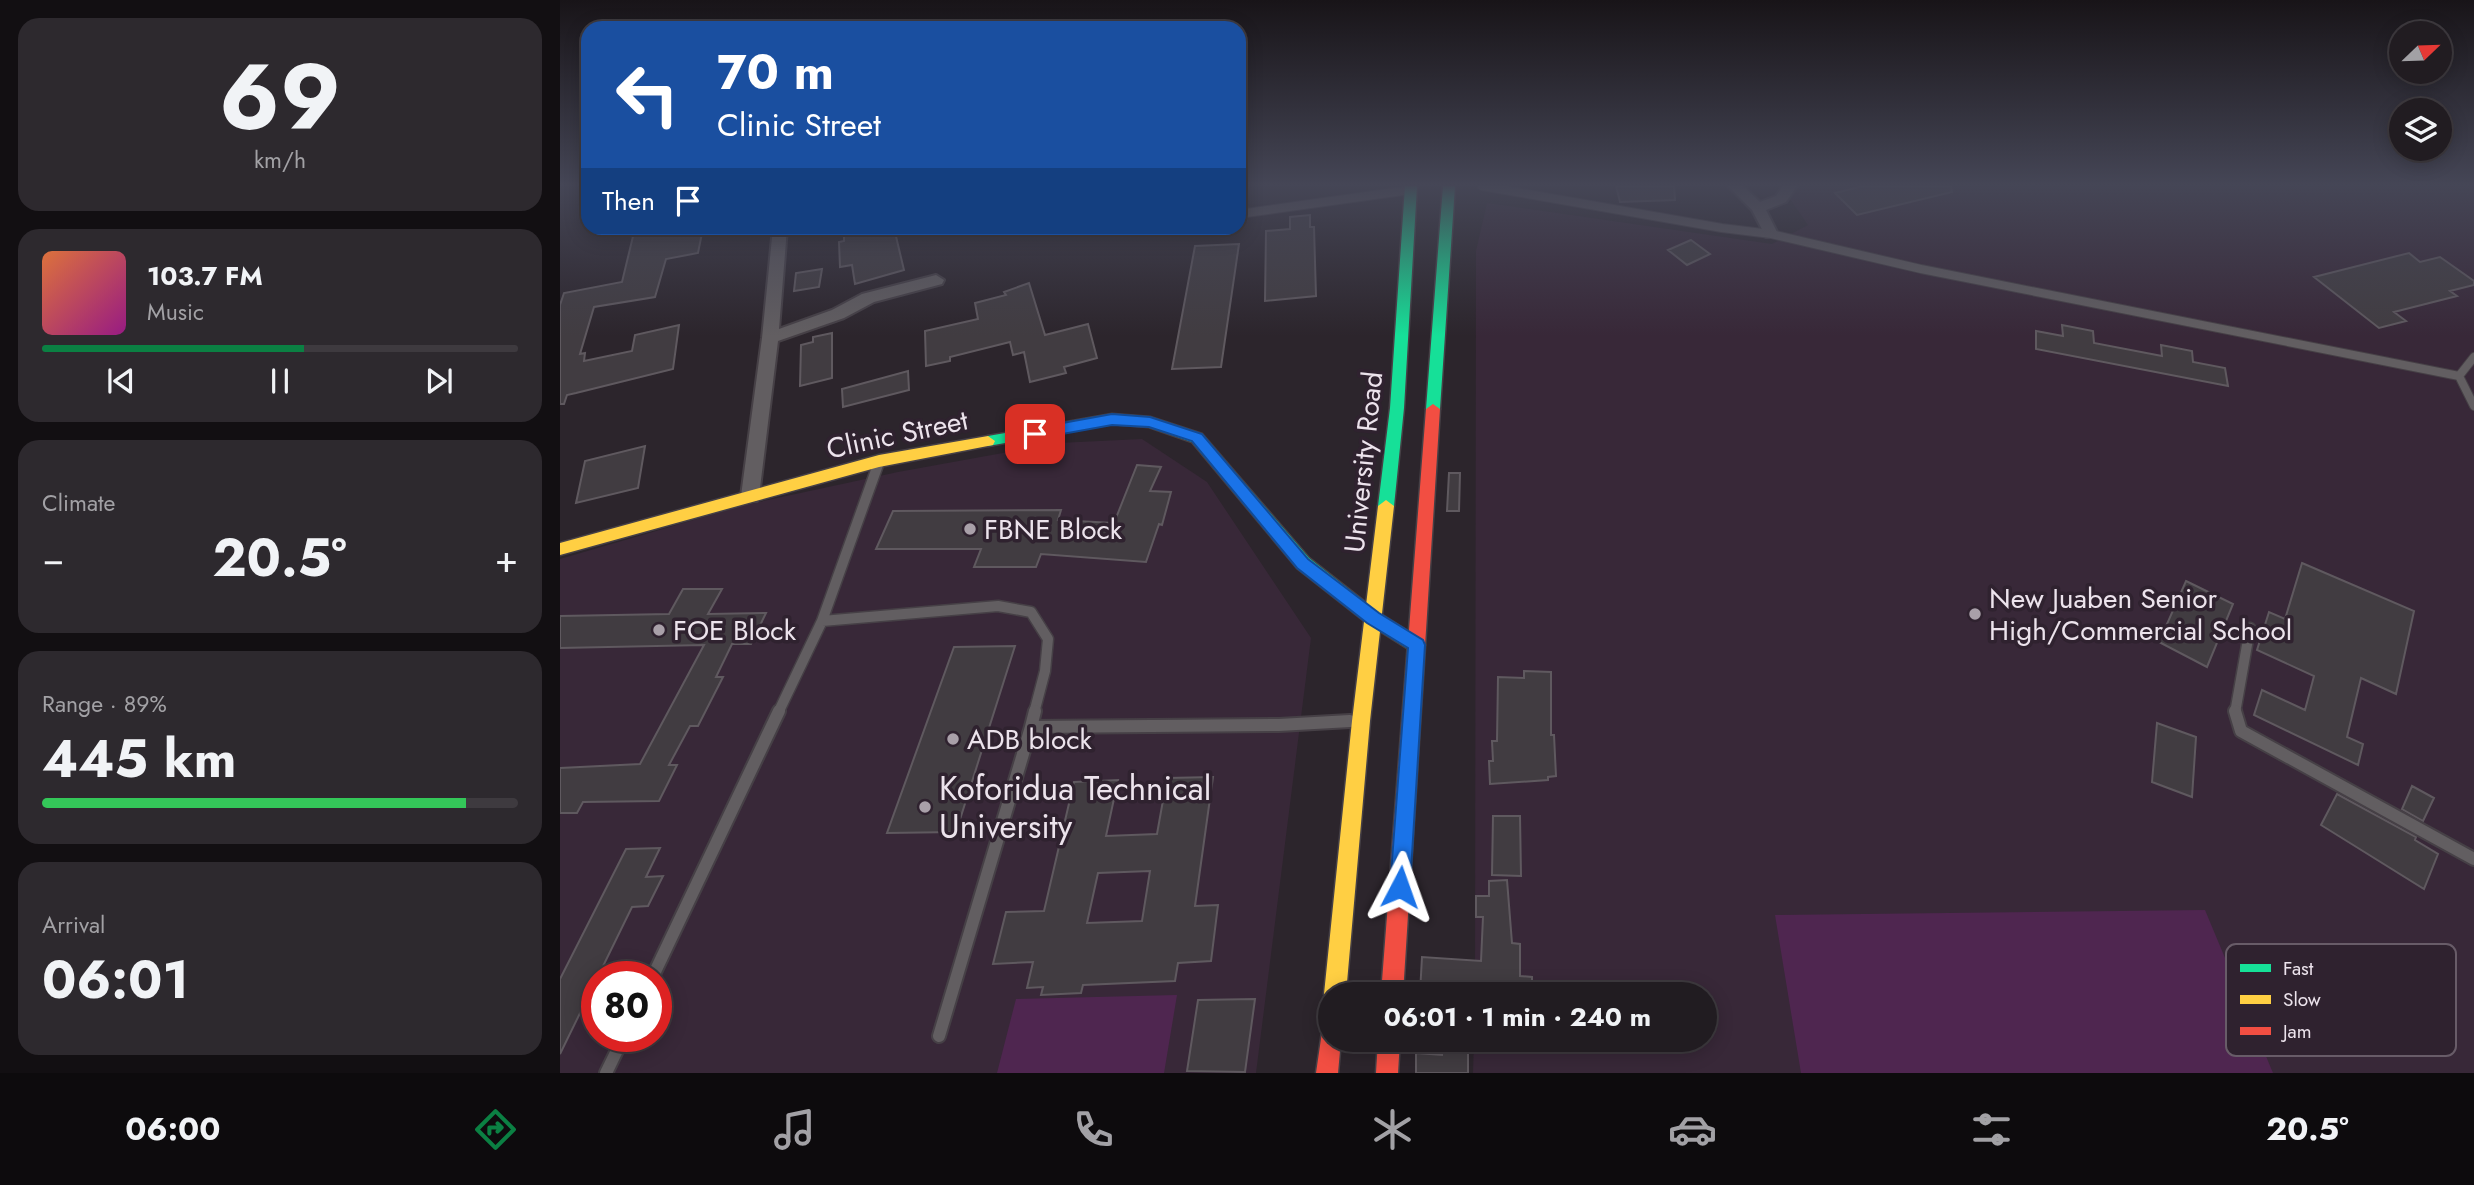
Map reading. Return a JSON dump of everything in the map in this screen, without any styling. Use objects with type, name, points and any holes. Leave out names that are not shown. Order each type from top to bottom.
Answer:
[{"type":"main road","name":"University Road","points":[[1336,982],[1397,408],[1407,236]]},
{"type":"main road","points":[[1393,982],[1445,236]]},
{"type":"main road","name":"Clinic Street","points":[[560,549],[880,461],[1112,419],[1150,422],[1197,438],[1303,563],[1373,618],[1416,645]]},
{"type":"main road","points":[[1327,1073],[1329,1052]]},
{"type":"main road","points":[[1387,1073],[1388,1052]]},
{"type":"street","points":[[750,496],[770,338],[779,236]]},
{"type":"street","points":[[770,338],[838,314],[868,298],[936,280]]},
{"type":"lane","points":[[1780,236],[1934,272],[2459,376]]},
{"type":"lane","points":[[2459,376],[2474,357]]},
{"type":"lane","points":[[2459,376],[2474,406]]},
{"type":"lane","points":[[660,961],[822,621],[880,461]]},
{"type":"lane","points":[[822,621],[998,606],[1031,612],[1048,639],[1045,671],[1031,727],[939,1036]]},
{"type":"lane","points":[[2250,628],[2234,709],[2241,732],[2474,859]]},
{"type":"lane","points":[[1031,727],[1279,725],[1362,721]]},
{"type":"lane","points":[[606,1073],[616,1052]]},
{"type":"shaded area","name":"New Juaben Senior High/Commercial School","points":[[1479,236],[1717,236],[1772,244],[1787,236],[2474,236],[2474,1073],[1473,1073],[1474,1052],[1717,1052],[1717,982],[1475,982],[1476,251]]},
{"type":"shaded area","name":"Koforidua Technical University","points":[[1142,439],[1207,482],[1311,638],[1256,1073],[560,1073],[560,559],[745,505],[898,472],[1058,443]]},
{"type":"shaded area","points":[[2205,910],[2226,960],[2226,1056],[2266,1056],[2273,1073],[1801,1073],[1775,915]]},
{"type":"shaded area","points":[[1177,995],[1164,1073],[997,1073],[1016,999]]},
{"type":"building","points":[[633,236],[701,236],[698,253],[666,259],[655,297],[594,307],[580,354],[585,353],[584,361],[632,351],[635,335],[679,325],[673,369],[567,395],[564,404],[560,404],[560,305],[564,293],[622,282]]},
{"type":"building","points":[[844,236],[896,236],[904,270],[855,284],[852,265],[840,267],[839,242],[844,241]]},
{"type":"building","points":[[1266,236],[1314,236],[1316,296],[1265,301]]},
{"type":"building","points":[[1691,240],[1710,254],[1687,265],[1668,250]]},
{"type":"building","points":[[1239,244],[1221,367],[1172,369],[1195,246]]},
{"type":"building","points":[[2409,253],[2420,262],[2440,257],[2474,281],[2474,285],[2450,291],[2457,296],[2394,312],[2406,321],[2379,328],[2314,277]]},
{"type":"building","points":[[822,269],[819,287],[794,291],[796,273]]},
{"type":"building","points":[[1029,283],[1045,335],[1088,324],[1097,358],[1064,367],[1066,373],[1030,382],[1024,352],[1013,355],[1010,342],[926,366],[925,331],[978,319],[975,303],[1006,295],[1004,292]]},
{"type":"building","points":[[2062,325],[2093,331],[2094,343],[2162,356],[2161,345],[2192,351],[2193,362],[2225,368],[2228,386],[2036,349],[2036,331],[2063,336]]},
{"type":"building","points":[[832,333],[832,378],[800,386],[801,345],[813,342],[813,337]]},
{"type":"building","points":[[908,371],[909,390],[843,407],[842,389]]},
{"type":"building","points":[[645,446],[638,488],[576,503],[585,461]]},
{"type":"building","points":[[1137,465],[1161,467],[1150,491],[1171,492],[1162,525],[1159,524],[1146,562],[1041,554],[1036,567],[974,567],[981,549],[876,549],[893,511],[1061,510],[1058,520],[1114,523]]},
{"type":"building","points":[[1449,473],[1460,473],[1459,511],[1447,511]]},
{"type":"building","points":[[2302,563],[2414,611],[2396,694],[2361,678],[2347,737],[2363,744],[2358,765],[2254,715],[2262,690],[2305,710],[2314,676],[2257,650],[2269,612],[2285,619]]},
{"type":"building","points":[[2186,581],[2233,604],[2207,667],[2159,642]]},
{"type":"building","points":[[683,589],[722,589],[708,614],[766,613],[751,644],[732,644],[716,677],[723,677],[698,726],[690,726],[669,765],[677,765],[659,801],[583,802],[577,813],[560,813],[560,768],[640,764],[704,645],[560,648],[560,616],[669,614]]},
{"type":"building","name":"ADB block","points":[[1015,646],[956,832],[887,833],[954,647]]},
{"type":"building","points":[[1524,671],[1551,672],[1551,735],[1554,735],[1556,776],[1548,777],[1548,780],[1490,784],[1492,741],[1497,741],[1498,677],[1524,678]]},
{"type":"building","points":[[2157,723],[2196,737],[2192,797],[2152,782]]},
{"type":"building","points":[[1213,777],[1195,906],[1218,905],[1211,961],[1178,963],[1175,981],[1083,985],[1081,993],[1041,995],[1043,987],[1027,988],[1033,962],[993,964],[1006,912],[1044,911],[1074,782],[1118,780],[1106,836],[1157,834],[1167,778]],"holes":[[[1150,871],[1142,921],[1087,923],[1098,873]]]},
{"type":"building","points":[[2412,786],[2434,798],[2423,821],[2402,809]]},
{"type":"building","points":[[2337,794],[2416,837],[2415,840],[2438,854],[2424,889],[2321,825]]},
{"type":"building","points":[[1493,816],[1520,816],[1521,876],[1492,875]]},
{"type":"building","points":[[660,848],[646,877],[663,876],[648,906],[632,907],[606,961],[581,961],[581,1011],[560,1054],[560,979],[626,849]]},
{"type":"building","points":[[1507,880],[1512,943],[1520,944],[1520,976],[1532,977],[1532,982],[1421,982],[1422,957],[1481,961],[1483,917],[1476,917],[1476,896],[1489,896],[1489,881]]},
{"type":"building","points":[[1255,999],[1245,1072],[1187,1071],[1198,1000]]},
{"type":"building","points":[[1442,1052],[1468,1052],[1468,1073],[1416,1073],[1416,1053],[1442,1055]]},
{"type":"traffic: fast","points":[[1386,506],[1397,408],[1408,236]]},
{"type":"traffic: fast","points":[[1433,409],[1445,236]]},
{"type":"traffic: fast","points":[[988,441],[1112,419],[1150,422],[1197,438],[1303,563],[1373,618],[1416,645]]},
{"type":"traffic: slow","points":[[560,549],[879,461],[988,441]]},
{"type":"traffic: slow","points":[[1336,982],[1361,721],[1386,506]]},
{"type":"traffic: jam","points":[[1393,982],[1433,409]]},
{"type":"traffic: jam","points":[[1327,1073],[1329,1052]]},
{"type":"traffic: jam","points":[[1387,1073],[1388,1052]]},
{"type":"place","name":"FBNE Block","points":[[970,529]]},
{"type":"place","name":"New Juaben Senior High/Commercial School","points":[[1975,614]]},
{"type":"place","name":"FOE Block","points":[[659,630]]},
{"type":"place","name":"ADB block","points":[[953,739]]},
{"type":"place","name":"Koforidua Technical University","points":[[925,807]]},
{"type":"route","points":[[1035,434],[1112,419],[1150,422],[1197,438],[1303,563],[1373,618],[1416,645],[1400,887]]}]
